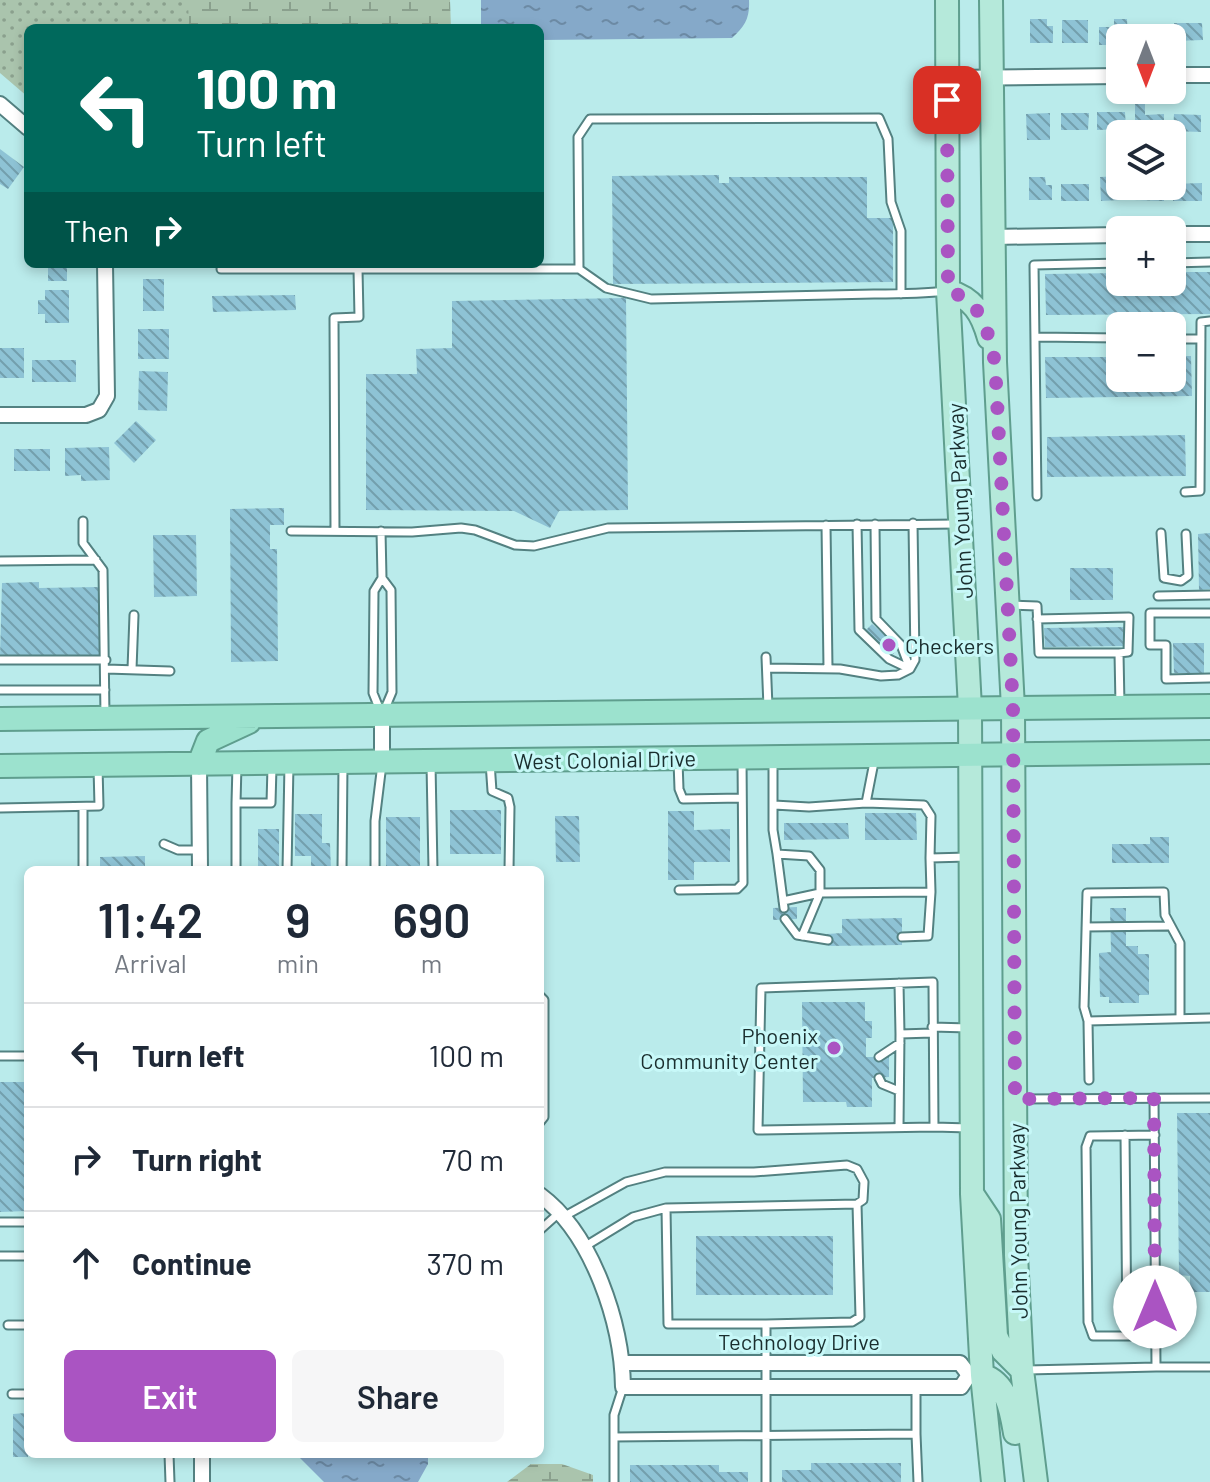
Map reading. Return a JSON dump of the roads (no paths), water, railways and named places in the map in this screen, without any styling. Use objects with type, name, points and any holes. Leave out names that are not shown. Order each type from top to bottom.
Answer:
[{"type":"highway","name":"West Colonial Drive","points":[[0,719],[1210,706]]},
{"type":"highway","points":[[199,764],[208,741],[221,732],[265,716]]},
{"type":"highway","name":"West Colonial Drive","points":[[0,766],[1210,752]]},
{"type":"main road","name":"John Young Parkway","points":[[947,0],[948,291],[970,708],[975,1375],[993,1482]]},
{"type":"main road","name":"John Young Parkway","points":[[991,0],[995,362],[1013,708],[1015,1099],[1022,1370],[1036,1482]]},
{"type":"main road","points":[[948,291],[963,295],[975,305],[984,321],[995,362]]},
{"type":"main road","points":[[972,1194],[989,1219],[996,1336],[1003,1351],[1022,1370]]},
{"type":"main road","points":[[975,1375],[993,1379],[1011,1405],[1023,1482]]},
{"type":"street","points":[[1186,75],[1210,75]]},
{"type":"street","points":[[947,78],[1106,76]]},
{"type":"street","points":[[0,104],[24,125]]},
{"type":"street","points":[[1186,234],[1210,234]]},
{"type":"street","points":[[993,237],[1106,235]]},
{"type":"street","points":[[0,415],[86,415],[99,410],[107,396],[105,268]]},
{"type":"street","points":[[382,715],[382,762]]},
{"type":"street","points":[[199,764],[200,866]]},
{"type":"street","points":[[544,1199],[561,1215],[584,1247],[618,1332],[623,1387],[961,1387],[975,1375]]},
{"type":"street","name":"Technology Drive","points":[[622,1363],[960,1363],[975,1375]]},
{"type":"street","points":[[202,1458],[202,1482]]},
{"type":"lane","points":[[579,269],[578,137],[590,119],[879,118],[888,139],[891,202],[901,231],[901,294]]},
{"type":"lane","points":[[1186,263],[1210,262]]},
{"type":"lane","points":[[1037,496],[1034,265],[1106,263]]},
{"type":"lane","points":[[221,269],[579,269],[606,288],[651,299],[948,291]]},
{"type":"lane","points":[[335,531],[334,318],[359,317],[358,269]]},
{"type":"lane","points":[[1185,492],[1200,491],[1201,322],[1210,321]]},
{"type":"lane","points":[[1035,337],[1106,338]]},
{"type":"lane","points":[[1186,339],[1201,339]]},
{"type":"lane","points":[[83,521],[83,543],[103,570],[105,718]]},
{"type":"lane","points":[[767,668],[828,668],[881,676],[898,675],[910,669],[915,660],[913,523]]},
{"type":"lane","points":[[857,524],[859,630],[889,659],[910,669]]},
{"type":"lane","points":[[875,524],[876,619],[901,645],[910,669]]},
{"type":"lane","points":[[291,531],[461,528],[515,545],[534,546],[608,528],[960,524]]},
{"type":"lane","points":[[826,525],[828,668]]},
{"type":"lane","points":[[381,531],[382,578],[374,591],[373,693],[382,715]]},
{"type":"lane","points":[[1161,533],[1164,578],[1181,581],[1188,576],[1186,534]]},
{"type":"lane","points":[[0,561],[96,560]]},
{"type":"lane","points":[[382,578],[391,590],[392,692],[382,715]]},
{"type":"lane","points":[[1158,596],[1210,595]]},
{"type":"lane","points":[[1009,605],[1037,606],[1037,619],[1039,653],[1119,653],[1128,652],[1131,646],[1129,617],[1037,619]]},
{"type":"lane","points":[[1210,613],[1150,613],[1150,645],[1166,645],[1166,679],[1210,678]]},
{"type":"lane","points":[[132,669],[134,615]]},
{"type":"lane","points":[[1119,653],[1120,707]]},
{"type":"lane","points":[[766,657],[768,710]]},
{"type":"lane","points":[[0,660],[106,664],[170,671]]},
{"type":"lane","points":[[0,690],[105,690]]},
{"type":"lane","points":[[866,803],[875,756]]},
{"type":"lane","points":[[679,890],[737,889],[743,883],[742,757]]},
{"type":"lane","points":[[773,757],[777,854],[783,904],[820,893],[931,892]]},
{"type":"lane","points":[[678,758],[679,789],[683,799],[742,798]]},
{"type":"lane","points":[[490,760],[492,791],[508,798],[510,807],[509,866]]},
{"type":"lane","points":[[431,761],[433,866]]},
{"type":"lane","points":[[342,866],[343,762]]},
{"type":"lane","points":[[375,866],[375,821],[382,762]]},
{"type":"lane","points":[[236,866],[237,763]]},
{"type":"lane","points":[[236,803],[271,803],[280,763]]},
{"type":"lane","points":[[280,763],[287,866]]},
{"type":"lane","points":[[0,808],[99,806],[98,765]]},
{"type":"lane","points":[[774,805],[924,805],[931,816],[931,931],[928,936],[902,937]]},
{"type":"lane","points":[[83,807],[83,866]]},
{"type":"lane","points":[[164,844],[178,850],[200,850]]},
{"type":"lane","points":[[777,854],[809,856],[820,870],[820,893],[802,936]]},
{"type":"lane","points":[[930,858],[971,857]]},
{"type":"lane","points":[[1089,1080],[1088,1021],[1084,1007],[1087,893],[1164,892],[1168,926],[1180,943],[1180,1018]]},
{"type":"lane","points":[[785,919],[789,929],[802,936],[828,940]]},
{"type":"lane","points":[[1086,927],[1168,926]]},
{"type":"lane","points":[[934,1127],[933,982],[761,988],[758,1130],[971,1128]]},
{"type":"lane","points":[[899,983],[899,1127]]},
{"type":"lane","points":[[1088,1021],[1210,1018]]},
{"type":"lane","points":[[879,1057],[900,1038],[932,1030],[971,1028]]},
{"type":"lane","points":[[0,1056],[24,1056]]},
{"type":"lane","points":[[879,1078],[882,1084],[899,1091]]},
{"type":"lane","points":[[1154,1098],[1156,1367]]},
{"type":"lane","points":[[1015,1099],[1210,1098]]},
{"type":"lane","points":[[1125,1135],[1127,1336]]},
{"type":"lane","points":[[1155,1135],[1090,1136],[1086,1147],[1088,1322],[1093,1336],[1155,1336]]},
{"type":"lane","points":[[544,1227],[561,1215],[626,1182],[665,1172],[754,1172],[847,1165],[857,1169],[864,1182],[863,1200],[857,1204],[666,1208],[633,1217],[584,1247]]},
{"type":"lane","points":[[666,1208],[668,1324],[766,1324],[852,1322],[860,1317],[857,1204]]},
{"type":"lane","points":[[0,1222],[24,1222]]},
{"type":"lane","points":[[2,1256],[24,1256]]},
{"type":"lane","points":[[766,1324],[766,1482]]},
{"type":"lane","points":[[8,1325],[24,1325]]},
{"type":"lane","points":[[1022,1370],[1210,1367]]},
{"type":"lane","points":[[614,1482],[614,1415],[623,1387]]},
{"type":"lane","points":[[916,1387],[918,1482]]},
{"type":"lane","points":[[12,1394],[24,1394]]},
{"type":"lane","points":[[614,1437],[916,1434]]},
{"type":"lane","points":[[169,1458],[170,1482]]},
{"type":"water","points":[[481,0],[749,0],[746,21],[732,38],[544,40],[544,24],[481,24]]},
{"type":"water","points":[[300,1458],[428,1458],[418,1482],[324,1482]]},
{"type":"place","name":"Checkers","points":[[889,645]]},
{"type":"place","name":"Phoenix Community Center","points":[[834,1048]]}]
